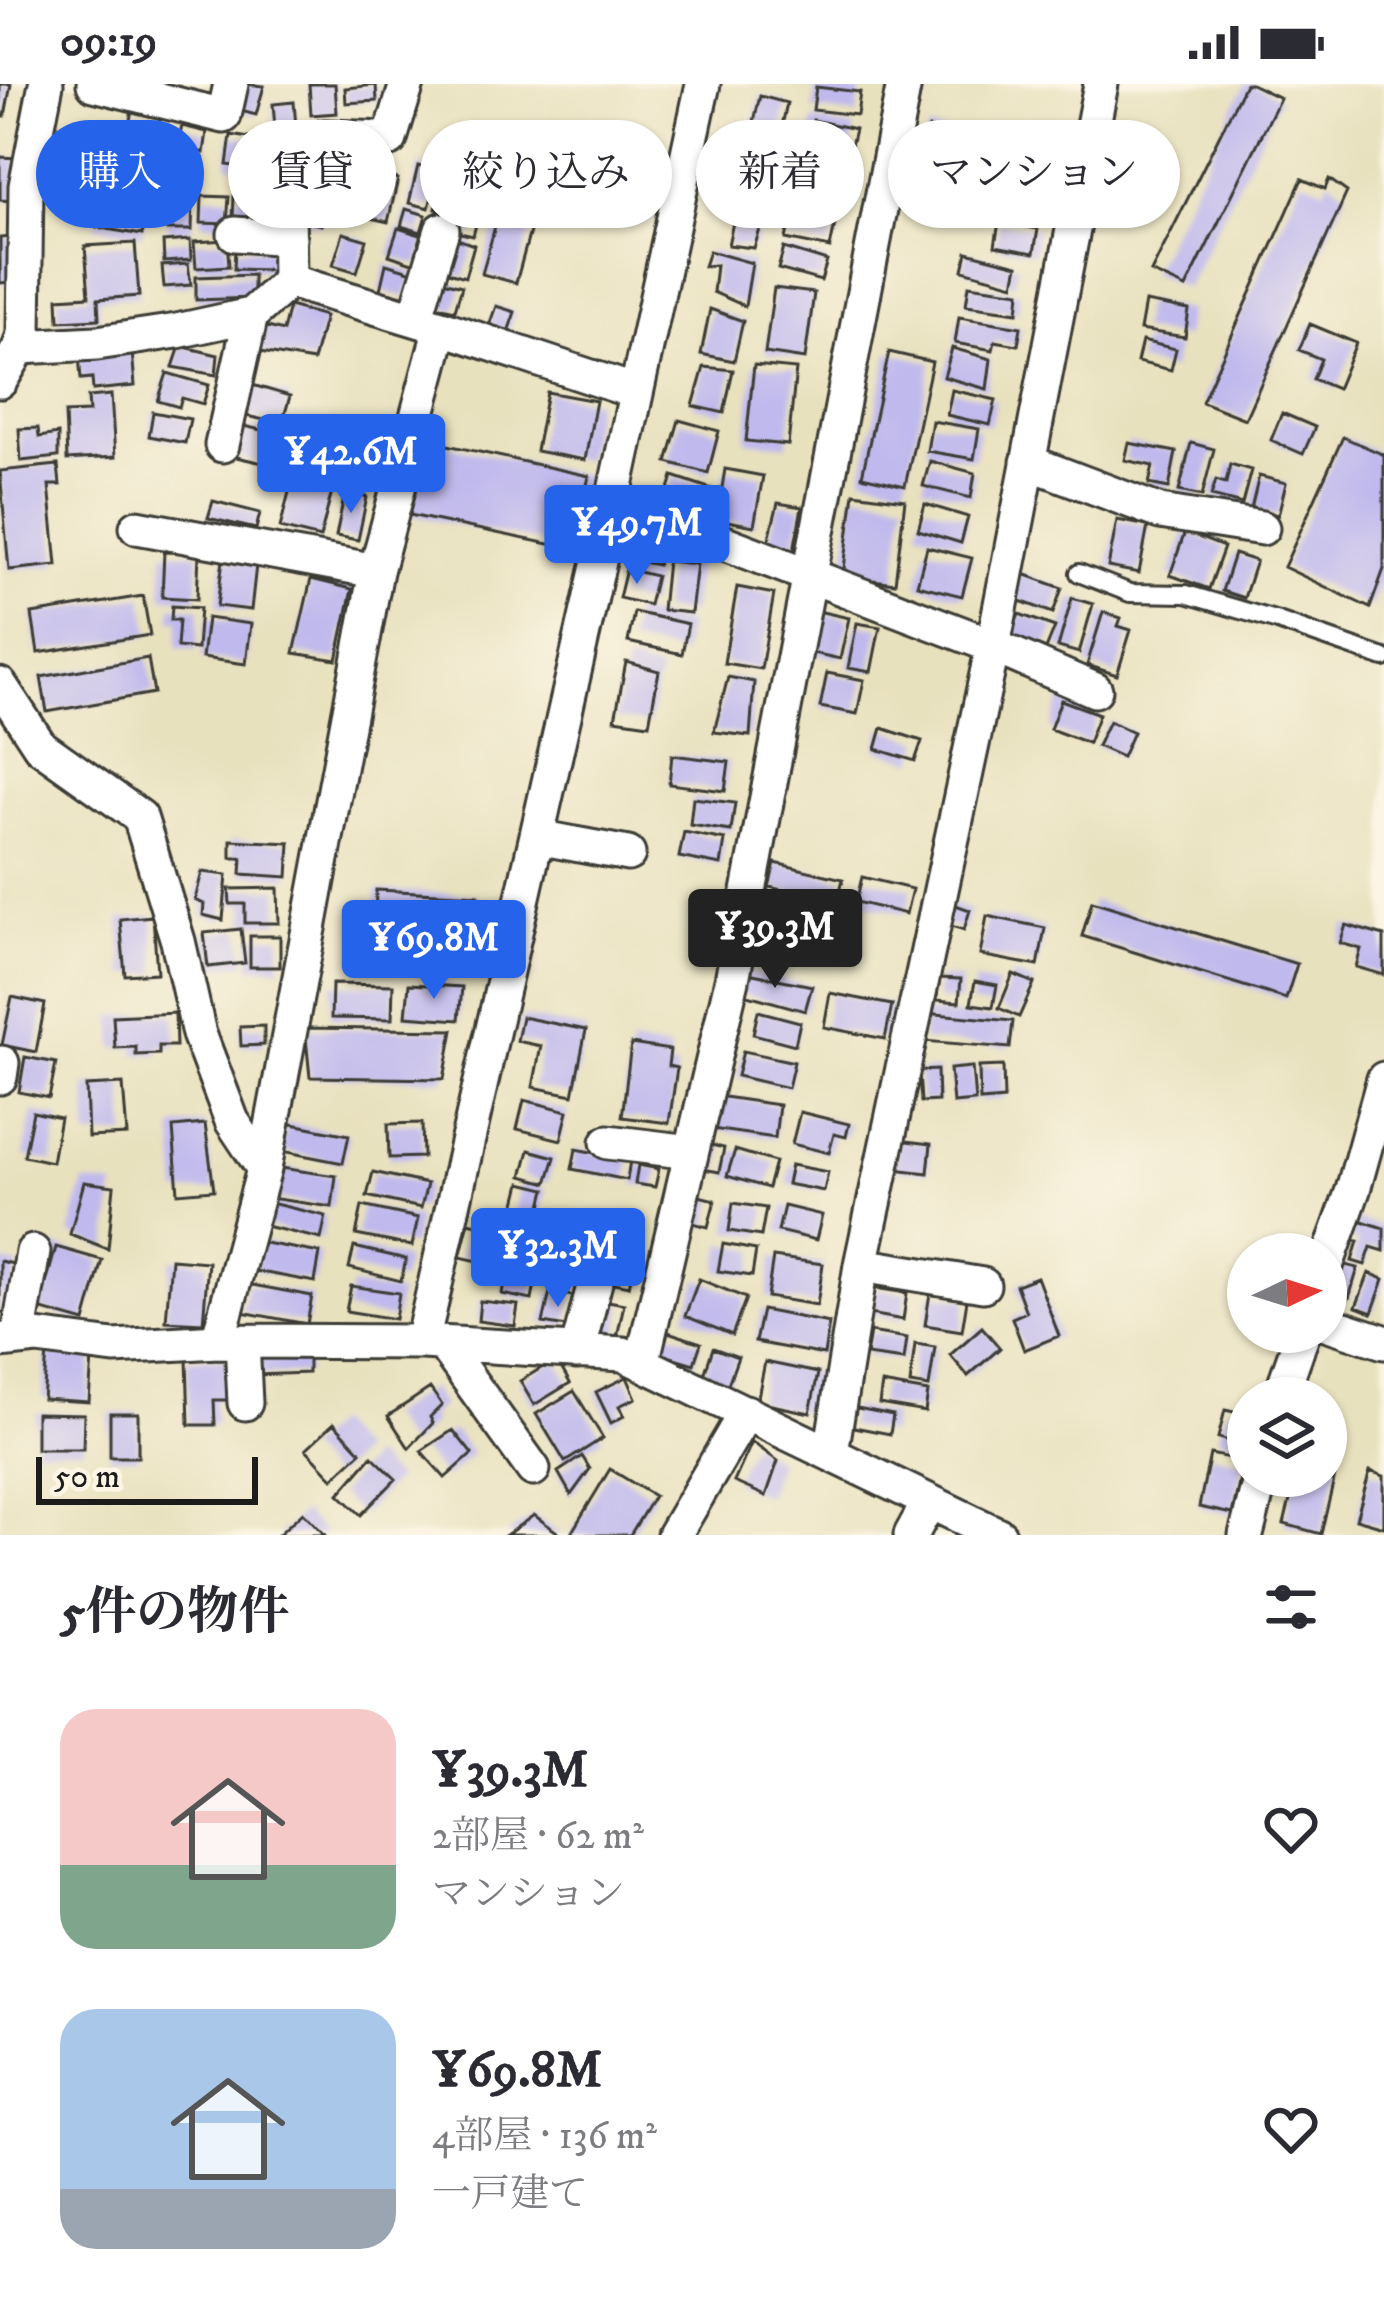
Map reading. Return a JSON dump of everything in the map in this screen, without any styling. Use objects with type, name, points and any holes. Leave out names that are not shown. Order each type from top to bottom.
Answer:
[{"type":"street","points":[[0,381],[24,334],[13,231],[46,84]]},
{"type":"street","points":[[94,84],[224,116],[231,84]]},
{"type":"street","points":[[20,346],[97,343],[251,315],[289,281],[288,200],[297,164],[325,137],[390,139],[407,84]]},
{"type":"street","points":[[433,1344],[537,837],[703,84]]},
{"type":"street","points":[[642,1363],[731,980],[904,84]]},
{"type":"street","points":[[830,1453],[861,1265],[993,646],[1101,84]]},
{"type":"street","points":[[244,1403],[230,1341],[376,571],[428,323],[442,230]]},
{"type":"street","points":[[235,234],[289,238]]},
{"type":"street","points":[[289,281],[636,392]]},
{"type":"street","points":[[222,445],[251,315]]},
{"type":"street","points":[[1028,461],[1160,512],[1262,528]]},
{"type":"street","points":[[613,500],[1095,690]]},
{"type":"street","points":[[137,527],[376,571]]},
{"type":"street","points":[[0,685],[40,746],[140,817],[178,941],[199,1034],[232,1121],[264,1169]]},
{"type":"street","points":[[537,837],[628,854]]},
{"type":"street","points":[[1338,1233],[1384,1079]]},
{"type":"street","points":[[608,1142],[692,1152]]},
{"type":"street","points":[[33,1252],[9,1340],[38,1337],[114,1347],[230,1341],[433,1344],[623,1354],[999,1535]]},
{"type":"street","points":[[578,1352],[601,1259]]},
{"type":"street","points":[[861,1265],[982,1285]]},
{"type":"street","points":[[1347,1330],[1384,1342]]},
{"type":"street","points":[[433,1344],[533,1469]]},
{"type":"street","points":[[674,1535],[746,1412]]},
{"type":"street","points":[[1246,1535],[1256,1497]]},
{"type":"street","points":[[911,1535],[929,1502]]},
{"type":"lane","points":[[1079,573],[1130,593],[1186,594],[1384,658]]},
{"type":"building","points":[[0,84],[11,84],[5,116],[0,115]]},
{"type":"building","points":[[243,84],[264,86],[256,115],[237,110]]},
{"type":"building","points":[[309,84],[335,84],[337,113],[311,115]]},
{"type":"building","points":[[1245,84],[1280,98],[1186,288],[1151,272],[1173,228],[1180,228],[1180,214]]},
{"type":"building","points":[[376,85],[377,101],[346,103],[345,88]]},
{"type":"building","points":[[816,87],[860,92],[857,115],[813,110]]},
{"type":"building","points":[[760,96],[787,103],[783,120],[754,120]]},
{"type":"building","points":[[294,102],[295,120],[274,120],[273,104]]},
{"type":"building","points":[[132,110],[161,116],[160,120],[130,120]]},
{"type":"building","points":[[0,157],[17,158],[14,201],[0,200]]},
{"type":"building","points":[[418,166],[420,206],[409,203]]},
{"type":"building","points":[[1302,179],[1325,189],[1329,179],[1347,192],[1245,419],[1202,402]]},
{"type":"building","points":[[204,196],[228,197],[227,224],[204,223]]},
{"type":"building","points":[[406,209],[420,213],[421,232],[401,226]]},
{"type":"building","points":[[101,228],[143,228],[142,235]]},
{"type":"building","points":[[398,228],[427,237],[418,265],[389,255]]},
{"type":"building","points":[[457,228],[475,228],[473,236],[456,232]]},
{"type":"building","points":[[494,228],[531,228],[516,283],[482,274]]},
{"type":"building","points":[[732,228],[760,228],[754,248],[728,245]]},
{"type":"building","points":[[788,228],[834,228],[830,248],[786,239]]},
{"type":"building","points":[[998,228],[1038,229],[1034,253],[995,246]]},
{"type":"building","points":[[343,233],[367,240],[357,272],[333,265]]},
{"type":"building","points":[[449,236],[474,245],[465,277],[438,269]]},
{"type":"building","points":[[11,237],[13,282],[0,283],[0,238]]},
{"type":"building","points":[[190,240],[191,260],[164,262],[163,242]]},
{"type":"building","points":[[227,240],[229,266],[196,268],[194,242]]},
{"type":"building","points":[[135,243],[139,296],[98,299],[99,319],[59,321],[58,298],[89,296],[85,246]]},
{"type":"building","points":[[235,248],[273,249],[272,270],[234,269]]},
{"type":"building","points":[[784,248],[827,261],[821,281],[778,269]]},
{"type":"building","points":[[709,251],[752,263],[745,306],[713,292],[716,265],[704,266]]},
{"type":"building","points":[[967,252],[1018,265],[1014,284],[963,270]]},
{"type":"building","points":[[188,264],[191,285],[164,287],[162,266]]},
{"type":"building","points":[[386,264],[413,272],[406,297],[380,290]]},
{"type":"building","points":[[253,275],[253,298],[196,300],[196,277]]},
{"type":"building","points":[[436,279],[462,286],[455,310],[429,304]]},
{"type":"building","points":[[969,285],[1020,292],[1018,312],[966,305]]},
{"type":"building","points":[[774,288],[814,293],[805,359],[765,353]]},
{"type":"building","points":[[1145,302],[1189,310],[1185,337],[1140,330]]},
{"type":"building","points":[[289,306],[325,316],[313,361],[261,352],[264,326],[283,331]]},
{"type":"building","points":[[496,306],[515,312],[506,338],[487,331]]},
{"type":"building","points":[[710,309],[743,321],[734,361],[701,354]]},
{"type":"building","points":[[959,317],[1021,327],[1018,345],[995,341],[993,350],[955,343]]},
{"type":"building","points":[[1310,324],[1356,343],[1337,389],[1313,379],[1321,359],[1299,350]]},
{"type":"building","points":[[1142,341],[1176,349],[1171,370],[1137,362]]},
{"type":"building","points":[[180,346],[218,355],[216,375],[173,367]]},
{"type":"building","points":[[952,348],[991,359],[987,389],[944,377]]},
{"type":"building","points":[[132,351],[135,386],[93,390],[92,378],[81,379],[79,355]]},
{"type":"building","points":[[889,352],[932,362],[905,486],[862,476]]},
{"type":"building","points":[[754,365],[796,369],[788,445],[746,441]]},
{"type":"building","points":[[704,367],[733,370],[724,413],[693,406]]},
{"type":"building","points":[[167,373],[209,385],[203,404],[182,398],[179,407],[158,401]]},
{"type":"building","points":[[249,384],[290,396],[282,424],[242,415]]},
{"type":"building","points":[[952,390],[996,400],[990,425],[947,415]]},
{"type":"building","points":[[547,392],[596,401],[585,460],[536,451]]},
{"type":"building","points":[[111,395],[115,457],[67,460],[65,413],[89,412],[88,397]]},
{"type":"building","points":[[153,412],[190,419],[185,443],[149,436]]},
{"type":"building","points":[[1282,413],[1315,427],[1303,454],[1271,440]]},
{"type":"building","points":[[679,420],[719,431],[708,473],[667,462]]},
{"type":"building","points":[[308,421],[339,427],[331,469],[299,463]]},
{"type":"building","points":[[932,421],[979,429],[974,459],[927,451]]},
{"type":"building","points":[[239,425],[283,435],[276,466],[232,456]]},
{"type":"building","points":[[345,425],[382,433],[373,475],[355,472],[357,461],[339,457]]},
{"type":"building","points":[[38,428],[39,437],[58,434],[58,457],[21,461],[19,429]]},
{"type":"building","points":[[1343,437],[1384,455],[1384,569],[1370,608],[1284,567]]},
{"type":"building","points":[[429,441],[589,476],[573,549],[410,515]]},
{"type":"building","points":[[1129,443],[1176,452],[1169,488],[1149,484],[1153,466],[1125,460]]},
{"type":"building","points":[[1191,443],[1214,449],[1202,496],[1179,491]]},
{"type":"building","points":[[930,461],[975,473],[971,498],[923,486]]},
{"type":"building","points":[[1230,464],[1251,470],[1242,504],[1211,496],[1216,480],[1226,483]]},
{"type":"building","points":[[58,465],[60,485],[49,485],[57,565],[9,570],[0,471]]},
{"type":"building","points":[[725,469],[763,476],[754,526],[717,519]]},
{"type":"building","points":[[293,476],[333,487],[320,538],[280,528]]},
{"type":"building","points":[[673,476],[712,489],[704,515],[665,502]]},
{"type":"building","points":[[1259,476],[1286,483],[1278,515],[1251,509]]},
{"type":"building","points":[[345,492],[367,497],[358,540],[336,536]]},
{"type":"building","points":[[854,493],[905,500],[895,583],[843,576]]},
{"type":"building","points":[[213,501],[260,513],[256,529],[208,518]]},
{"type":"building","points":[[778,503],[802,507],[794,550],[768,543]]},
{"type":"building","points":[[925,504],[968,517],[961,543],[918,530]]},
{"type":"building","points":[[1117,520],[1148,526],[1139,573],[1108,567]]},
{"type":"building","points":[[1185,532],[1224,547],[1209,589],[1170,575]]},
{"type":"building","points":[[632,535],[661,540],[658,565],[627,559]]},
{"type":"building","points":[[927,547],[972,558],[962,596],[917,585]]},
{"type":"building","points":[[164,552],[199,553],[197,599],[162,597]]},
{"type":"building","points":[[1234,554],[1256,561],[1244,598],[1222,591]]},
{"type":"building","points":[[223,560],[256,565],[251,610],[217,606]]},
{"type":"building","points":[[667,561],[697,564],[691,613],[662,610]]},
{"type":"building","points":[[626,569],[656,576],[649,605],[619,598]]},
{"type":"building","points":[[1018,572],[1062,588],[1053,613],[1009,597]]},
{"type":"building","points":[[311,579],[352,589],[337,660],[294,653]]},
{"type":"building","points":[[737,587],[774,594],[761,669],[724,663]]},
{"type":"building","points":[[143,596],[150,635],[38,653],[32,614]]},
{"type":"building","points":[[1072,598],[1093,604],[1079,653],[1058,647]]},
{"type":"building","points":[[172,606],[200,608],[197,649],[177,647],[179,620],[171,620]]},
{"type":"building","points":[[813,610],[849,618],[840,659],[804,651]]},
{"type":"building","points":[[634,612],[688,624],[682,654],[628,642]]},
{"type":"building","points":[[1103,612],[1121,618],[1118,626],[1131,630],[1117,675],[1087,665]]},
{"type":"building","points":[[1019,614],[1055,627],[1046,649],[1011,635]]},
{"type":"building","points":[[207,618],[251,624],[246,664],[202,658]]},
{"type":"building","points":[[857,623],[880,627],[871,672],[848,668]]},
{"type":"building","points":[[148,658],[154,693],[47,712],[41,677]]},
{"type":"building","points":[[626,662],[659,671],[649,724],[615,719]]},
{"type":"building","points":[[827,673],[864,680],[857,714],[820,707]]},
{"type":"building","points":[[728,677],[754,682],[750,736],[714,732]]},
{"type":"building","points":[[1061,700],[1099,714],[1088,743],[1050,729]]},
{"type":"building","points":[[1109,721],[1133,732],[1122,757],[1097,746]]},
{"type":"building","points":[[882,728],[922,741],[915,761],[876,749]]},
{"type":"building","points":[[672,755],[729,762],[725,791],[669,784]]},
{"type":"building","points":[[693,798],[735,803],[731,831],[690,825]]},
{"type":"building","points":[[684,832],[725,840],[721,865],[679,857]]},
{"type":"building","points":[[231,840],[290,843],[288,877],[241,874],[242,858],[231,858]]},
{"type":"building","points":[[775,863],[843,879],[837,903],[769,887]]},
{"type":"building","points":[[202,872],[227,875],[223,920],[203,915],[204,904],[195,900]]},
{"type":"building","points":[[862,877],[912,889],[906,914],[856,902]]},
{"type":"building","points":[[278,888],[279,923],[245,923],[245,904],[230,904],[229,889]]},
{"type":"building","points":[[376,890],[478,895],[477,928],[375,922]]},
{"type":"building","points":[[1092,901],[1297,964],[1286,999],[1082,936]]},
{"type":"building","points":[[947,902],[970,910],[964,930],[941,923]]},
{"type":"building","points":[[153,916],[157,973],[125,975],[120,919]]},
{"type":"building","points":[[987,916],[1045,928],[1038,966],[980,955]]},
{"type":"building","points":[[1346,925],[1384,936],[1384,975],[1356,967],[1361,949],[1340,943]]},
{"type":"building","points":[[241,929],[245,963],[208,967],[204,933]]},
{"type":"building","points":[[250,936],[280,936],[280,967],[250,967]]},
{"type":"building","points":[[743,972],[812,986],[805,1011],[737,992]]},
{"type":"building","points":[[1013,974],[1034,983],[1019,1017],[999,1008]]},
{"type":"building","points":[[938,978],[961,979],[959,1002],[937,1000]]},
{"type":"building","points":[[975,981],[997,985],[993,1007],[971,1004]]},
{"type":"building","points":[[332,984],[393,985],[392,1019],[331,1018]]},
{"type":"building","points":[[409,984],[462,987],[459,1020],[406,1016]]},
{"type":"building","points":[[830,993],[892,1005],[885,1039],[824,1027]]},
{"type":"building","points":[[12,997],[45,1004],[36,1052],[2,1045]]},
{"type":"building","points":[[758,1011],[800,1022],[795,1045],[753,1034]]},
{"type":"building","points":[[175,1013],[176,1046],[159,1046],[159,1054],[136,1055],[136,1047],[115,1048],[113,1016]]},
{"type":"building","points":[[925,1013],[1013,1021],[1010,1048],[922,1041]]},
{"type":"building","points":[[522,1017],[586,1030],[573,1095],[533,1087],[541,1046],[517,1041]]},
{"type":"building","points":[[264,1026],[264,1045],[241,1046],[240,1027]]},
{"type":"building","points":[[305,1028],[453,1030],[444,1079],[310,1077]]},
{"type":"building","points":[[631,1044],[670,1050],[668,1066],[677,1068],[669,1123],[622,1117]]},
{"type":"building","points":[[743,1051],[794,1062],[788,1088],[737,1076]]},
{"type":"building","points":[[25,1057],[56,1063],[49,1098],[19,1092]]},
{"type":"building","points":[[1003,1066],[1004,1099],[980,1101],[979,1067]]},
{"type":"building","points":[[972,1067],[975,1101],[953,1103],[950,1069]]},
{"type":"building","points":[[937,1070],[938,1101],[921,1102],[919,1071]]},
{"type":"building","points":[[123,1084],[127,1135],[88,1137],[86,1086]]},
{"type":"building","points":[[717,1096],[779,1105],[775,1138],[712,1129]]},
{"type":"building","points":[[524,1100],[568,1111],[561,1140],[517,1129]]},
{"type":"building","points":[[33,1112],[60,1118],[52,1162],[24,1156]]},
{"type":"building","points":[[800,1112],[849,1124],[846,1137],[834,1134],[829,1153],[792,1144]]},
{"type":"building","points":[[287,1123],[349,1135],[343,1163],[282,1151]]},
{"type":"building","points":[[422,1123],[423,1157],[389,1158],[388,1124]]},
{"type":"building","points":[[205,1124],[214,1190],[178,1193],[173,1127]]},
{"type":"building","points":[[898,1140],[931,1144],[928,1173],[894,1169]]},
{"type":"building","points":[[703,1143],[724,1148],[719,1172],[698,1168]]},
{"type":"building","points":[[576,1149],[630,1160],[627,1180],[572,1169]]},
{"type":"building","points":[[529,1150],[555,1157],[547,1183],[522,1176]]},
{"type":"building","points":[[735,1150],[775,1162],[768,1188],[727,1176]]},
{"type":"building","points":[[638,1165],[659,1169],[655,1187],[635,1184]]},
{"type":"building","points":[[791,1165],[828,1172],[824,1191],[787,1184]]},
{"type":"building","points":[[274,1167],[336,1176],[332,1207],[270,1198]]},
{"type":"building","points":[[373,1172],[427,1184],[421,1208],[367,1196]]},
{"type":"building","points":[[84,1182],[114,1186],[108,1249],[70,1234]]},
{"type":"building","points":[[521,1183],[546,1189],[539,1218],[514,1211]]},
{"type":"building","points":[[691,1194],[715,1200],[708,1227],[685,1221]]},
{"type":"building","points":[[266,1202],[326,1216],[321,1239],[261,1225]]},
{"type":"building","points":[[733,1203],[766,1208],[761,1236],[729,1231]]},
{"type":"building","points":[[362,1206],[418,1218],[412,1246],[356,1235]]},
{"type":"building","points":[[784,1206],[822,1215],[816,1240],[778,1231]]},
{"type":"building","points":[[1356,1219],[1384,1228],[1384,1251],[1371,1247],[1365,1265],[1352,1261],[1358,1241],[1350,1239]]},
{"type":"building","points":[[469,1222],[500,1230],[491,1264],[460,1257]]},
{"type":"building","points":[[514,1232],[544,1237],[539,1266],[510,1260]]},
{"type":"building","points":[[566,1235],[587,1240],[578,1277],[558,1272]]},
{"type":"building","points":[[259,1242],[320,1253],[315,1282],[255,1271]]},
{"type":"building","points":[[723,1244],[756,1250],[752,1276],[718,1271]]},
{"type":"building","points":[[56,1247],[102,1260],[85,1322],[39,1309]]},
{"type":"building","points":[[354,1247],[406,1259],[401,1281],[349,1268]]},
{"type":"building","points":[[616,1247],[637,1251],[629,1286],[609,1282]]},
{"type":"building","points":[[773,1257],[823,1264],[817,1305],[767,1297]]},
{"type":"building","points":[[171,1259],[208,1262],[203,1323],[166,1321]]},
{"type":"building","points":[[0,1261],[18,1265],[7,1313],[0,1312]]},
{"type":"building","points":[[1347,1265],[1358,1268],[1347,1298]]},
{"type":"building","points":[[507,1266],[537,1272],[532,1300],[502,1294]]},
{"type":"building","points":[[1369,1273],[1384,1279],[1372,1313],[1356,1307]]},
{"type":"building","points":[[1037,1277],[1059,1336],[1024,1350],[1012,1318],[1026,1312],[1016,1285]]},
{"type":"building","points":[[699,1279],[746,1298],[732,1335],[685,1316]]},
{"type":"building","points":[[247,1284],[312,1296],[307,1324],[242,1312]]},
{"type":"building","points":[[351,1286],[399,1293],[395,1319],[346,1311]]},
{"type":"building","points":[[874,1288],[907,1293],[903,1320],[870,1314]]},
{"type":"building","points":[[550,1292],[573,1296],[566,1327],[543,1323]]},
{"type":"building","points":[[930,1293],[967,1300],[962,1331],[925,1325]]},
{"type":"building","points":[[603,1300],[624,1304],[617,1337],[597,1333]]},
{"type":"building","points":[[480,1301],[518,1305],[515,1326],[478,1321]]},
{"type":"building","points":[[762,1310],[829,1323],[824,1355],[755,1342]]},
{"type":"building","points":[[982,1327],[1000,1348],[968,1376],[950,1355]]},
{"type":"building","points":[[668,1332],[701,1343],[694,1364],[661,1354]]},
{"type":"building","points":[[870,1332],[907,1338],[904,1360],[866,1355]]},
{"type":"building","points":[[915,1344],[935,1347],[929,1387],[910,1384]]},
{"type":"building","points":[[713,1348],[738,1357],[727,1387],[703,1378]]},
{"type":"building","points":[[47,1353],[92,1357],[89,1402],[43,1399]]},
{"type":"building","points":[[308,1356],[308,1373],[254,1375],[254,1357]]},
{"type":"building","points":[[229,1358],[230,1400],[214,1400],[215,1425],[189,1425],[187,1359]]},
{"type":"building","points":[[556,1359],[570,1383],[534,1405],[520,1381]]},
{"type":"building","points":[[765,1362],[818,1373],[810,1413],[757,1402]]},
{"type":"building","points":[[627,1377],[636,1398],[619,1406],[624,1416],[611,1423],[596,1392]]},
{"type":"building","points":[[882,1384],[928,1392],[925,1412],[879,1404]]},
{"type":"building","points":[[430,1388],[442,1405],[430,1417],[433,1423],[409,1448],[388,1416]]},
{"type":"building","points":[[574,1391],[603,1438],[565,1462],[536,1414]]},
{"type":"building","points":[[852,1407],[893,1415],[890,1434],[849,1426]]},
{"type":"building","points":[[1225,1410],[1227,1410],[1227,1441],[1218,1438]]},
{"type":"building","points":[[36,1413],[84,1414],[83,1449],[36,1449]]},
{"type":"building","points":[[110,1413],[138,1413],[138,1457],[110,1457]]},
{"type":"building","points":[[334,1423],[361,1452],[333,1478],[306,1449]]},
{"type":"building","points":[[453,1430],[472,1454],[445,1478],[421,1451]]},
{"type":"building","points":[[752,1442],[778,1461],[766,1496],[734,1482]]},
{"type":"building","points":[[1210,1454],[1227,1458],[1227,1497],[1236,1497],[1232,1514],[1199,1507]]},
{"type":"building","points":[[372,1456],[396,1479],[361,1515],[339,1494]]},
{"type":"building","points":[[582,1456],[590,1469],[571,1495],[558,1472]]},
{"type":"building","points":[[610,1469],[654,1496],[630,1535],[570,1535]]},
{"type":"building","points":[[1370,1471],[1384,1476],[1384,1527],[1356,1519]]},
{"type":"building","points":[[1291,1497],[1330,1497],[1321,1534],[1284,1524]]},
{"type":"building","points":[[303,1512],[325,1535],[278,1535]]},
{"type":"building","points":[[534,1515],[561,1535],[506,1535]]}]
